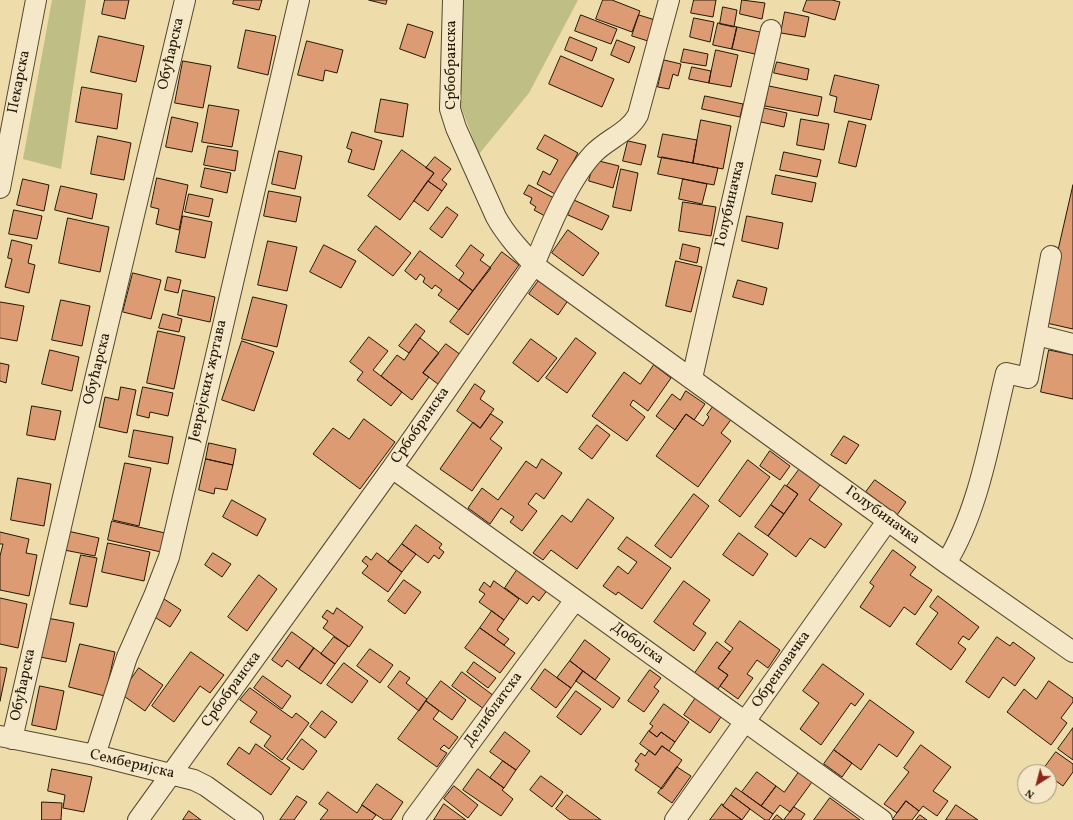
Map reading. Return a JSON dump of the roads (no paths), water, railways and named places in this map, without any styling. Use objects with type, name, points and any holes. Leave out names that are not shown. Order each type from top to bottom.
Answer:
[{"type":"street","name":"Пекарска","points":[[0,188],[36,0]]},
{"type":"street","name":"Обућарска","points":[[6,738],[93,388],[185,0]]},
{"type":"street","name":"Јеврејских жртава","points":[[95,755],[127,657],[154,596],[169,557],[299,0]]},
{"type":"street","name":"Србобранска","points":[[138,820],[392,468],[534,264],[506,233],[496,217],[452,116],[449,98],[453,0]]},
{"type":"street","points":[[534,264],[546,236],[584,164],[603,145],[633,125],[638,115],[669,0]]},
{"type":"street","name":"Голубиначка","points":[[692,378],[771,30]]},
{"type":"street","points":[[946,563],[961,535],[974,499],[1006,374],[1028,378],[1051,256]]},
{"type":"street","name":"Голубиначка","points":[[534,264],[946,563],[1073,652]]},
{"type":"street","points":[[1036,335],[1073,344]]},
{"type":"street","name":"Добојска","points":[[392,468],[882,820]]},
{"type":"street","name":"Обреновачка","points":[[675,820],[888,520]]},
{"type":"street","name":"Делиблатска","points":[[413,820],[575,600]]},
{"type":"street","name":"Семберијска","points":[[6,738],[95,755],[172,773],[194,780],[206,786],[253,820]]}]
